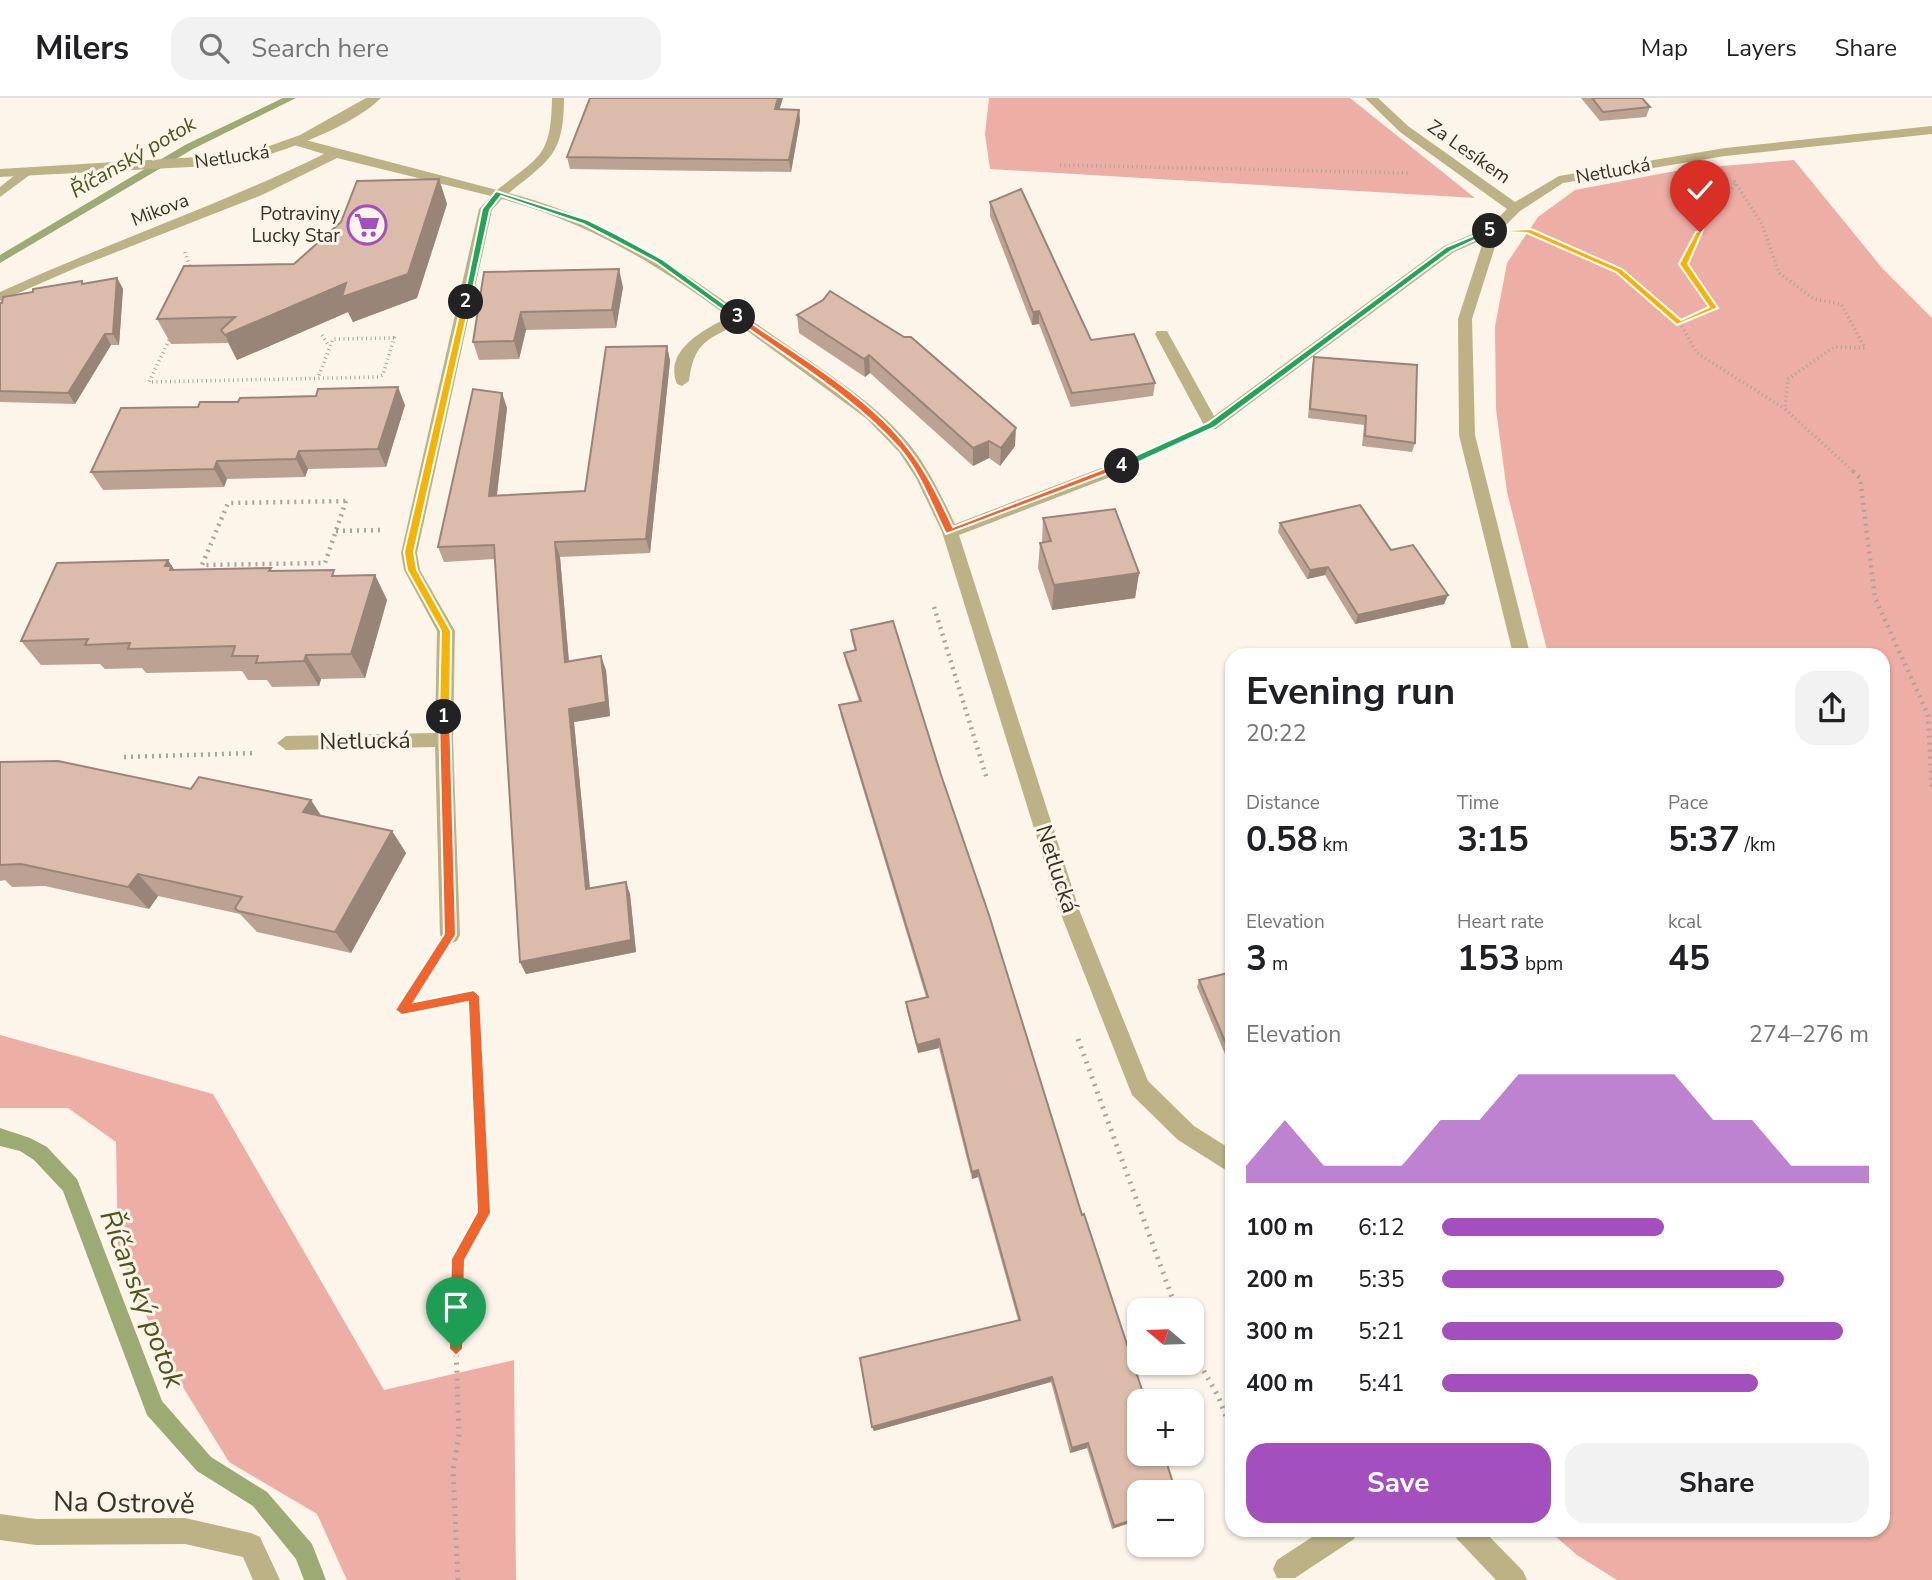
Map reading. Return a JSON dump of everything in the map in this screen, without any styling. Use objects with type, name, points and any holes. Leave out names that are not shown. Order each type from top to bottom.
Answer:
[{"type":"street","points":[[298,142],[375,98]]},
{"type":"street","points":[[499,193],[536,171],[550,153],[557,131],[558,98]]},
{"type":"street","name":"Za Lesíkem","points":[[1371,98],[1404,130],[1515,208]]},
{"type":"street","name":"Netlucká","points":[[1520,648],[1467,435],[1465,319],[1494,230],[1515,208],[1559,180],[1725,152],[1932,130]]},
{"type":"street","name":"Netlucká","points":[[0,173],[228,161],[262,156],[298,142],[333,155],[499,193],[586,222],[659,261],[855,401],[904,448],[930,488],[950,532],[1070,912],[1140,1088],[1186,1133],[1225,1158]]},
{"type":"street","name":"Mikova","points":[[0,297],[73,264],[257,192],[333,155]]},
{"type":"street","points":[[0,193],[29,172]]},
{"type":"street","name":"Netlucká","points":[[450,935],[444,740],[446,631],[412,570],[409,552],[486,209],[499,193]]},
{"type":"street","points":[[1162,334],[1211,425],[1449,249],[1494,230]]},
{"type":"street","points":[[682,381],[684,358],[691,344],[739,318]]},
{"type":"street","points":[[950,532],[1107,472]]},
{"type":"street","name":"Netlucká","points":[[286,743],[444,740]]},
{"type":"street","name":"Na Ostrově","points":[[0,1527],[36,1532],[185,1531],[251,1546],[267,1580]]},
{"type":"street","points":[[1286,1569],[1335,1537]]},
{"type":"street","points":[[1472,1537],[1510,1579]]},
{"type":"path","points":[[1725,152],[1735,184],[1762,225],[1779,273],[1814,299],[1841,304],[1865,348],[1834,347],[1787,379],[1785,409]]},
{"type":"path","points":[[1060,165],[1323,173],[1463,171]]},
{"type":"path","points":[[1680,323],[1714,308],[1684,264],[1700,232],[1735,184]]},
{"type":"path","points":[[1494,230],[1528,231],[1619,271],[1680,323],[1698,353],[1785,409],[1860,478],[1875,598],[1928,715],[1932,790]]},
{"type":"path","points":[[184,250],[190,261],[192,275]]},
{"type":"path","points":[[172,334],[149,382],[318,378],[383,375],[394,338],[332,339],[318,378]]},
{"type":"path","points":[[322,335],[330,347]]},
{"type":"path","points":[[1107,472],[1211,425]]},
{"type":"path","points":[[346,501],[336,531],[325,563],[202,565],[228,503],[346,501]]},
{"type":"path","points":[[336,531],[413,529]]},
{"type":"path","points":[[124,757],[276,753],[286,743]]},
{"type":"path","points":[[450,935],[402,1010],[474,996],[484,1213],[458,1259],[456,1349],[459,1435],[453,1470],[458,1580]]},
{"type":"path","points":[[1204,1371],[1225,1414]]},
{"type":"shaded area","points":[[989,98],[1350,98],[1475,198],[990,169],[985,134]]},
{"type":"shaded area","points":[[1794,160],[1883,269],[1932,318],[1932,1580],[1617,1580],[1577,1555],[1556,1537],[1890,1537],[1890,648],[1546,648],[1507,492],[1496,409],[1495,327],[1507,263],[1538,217],[1575,190],[1686,169]]},
{"type":"shaded area","points":[[0,1035],[213,1094],[384,1390],[514,1360],[516,1580],[347,1580],[317,1514],[229,1462],[165,1358],[118,1252],[116,1142],[68,1108],[0,1108]]},
{"type":"building","points":[[590,98],[778,98],[775,109],[799,110],[789,160],[567,157]]},
{"type":"building","points":[[1592,98],[1642,98],[1650,107],[1603,112]]},
{"type":"building","points":[[439,179],[408,274],[342,297],[346,283],[225,335],[221,330],[235,317],[157,319],[184,266],[294,264],[341,222],[357,181]]},
{"type":"building","points":[[1021,189],[1091,340],[1134,334],[1155,383],[1072,393],[1039,311],[1033,312],[990,202]]},
{"type":"building","points":[[619,269],[612,310],[521,312],[514,341],[473,342],[484,272]]},
{"type":"building","points":[[117,278],[113,334],[105,334],[68,393],[0,391],[0,303],[3,297],[33,292],[33,289]]},
{"type":"building","points":[[830,291],[904,337],[911,337],[1016,428],[1001,448],[989,441],[973,448],[869,355],[864,359],[797,315],[823,300]]},
{"type":"building","points":[[667,346],[646,539],[555,542],[565,662],[601,656],[606,702],[569,709],[586,889],[626,882],[631,940],[520,962],[494,545],[438,547],[473,389],[502,393],[489,496],[585,491],[606,347]]},
{"type":"building","points":[[1314,357],[1417,365],[1415,443],[1365,436],[1366,416],[1310,409]]},
{"type":"building","points":[[398,387],[378,449],[299,451],[296,459],[217,461],[214,469],[91,472],[121,408],[198,407],[200,402],[238,402],[240,398],[316,396],[318,389]]},
{"type":"building","points":[[1360,505],[1391,550],[1413,545],[1448,595],[1358,615],[1328,567],[1310,570],[1280,523]]},
{"type":"building","points":[[1115,509],[1139,573],[1054,585],[1040,543],[1051,541],[1043,518]]},
{"type":"building","points":[[168,560],[165,566],[171,566],[170,570],[271,568],[269,571],[334,570],[332,576],[375,575],[351,654],[306,655],[304,661],[256,663],[258,656],[232,656],[235,646],[128,649],[130,643],[85,645],[88,639],[21,641],[57,563]]},
{"type":"building","points":[[893,621],[941,775],[989,915],[1082,1215],[1084,1214],[1127,1344],[1127,1376],[1137,1376],[1142,1389],[1127,1389],[1127,1466],[1168,1466],[1172,1480],[1127,1480],[1127,1522],[1114,1526],[1088,1443],[1072,1448],[1052,1377],[872,1427],[860,1358],[1020,1320],[978,1170],[972,1172],[939,1039],[917,1045],[906,1002],[928,997],[839,705],[861,701],[844,653],[856,650],[851,630]]},
{"type":"building","points":[[58,761],[191,789],[199,777],[311,800],[303,812],[392,831],[335,932],[238,911],[235,908],[242,897],[138,874],[128,887],[21,864],[0,865],[0,762]]},
{"type":"building","points":[[1225,974],[1225,1041],[1199,980]]},
{"type":"waterway","name":"Říčanský potok","points":[[0,260],[189,147],[291,98]]},
{"type":"waterway","name":"Říčanský potok","points":[[0,1137],[33,1148],[55,1167],[70,1185],[154,1408],[204,1464],[260,1499],[304,1552],[315,1580]]},
{"type":"place","name":"Potraviny Lucky Star","points":[[367,225]]},
{"type":"route","points":[[456,1349],[458,1259],[484,1213],[474,996],[402,1010],[437,951],[450,935],[444,740],[446,631],[412,570],[409,552],[486,209],[499,193],[586,222],[659,261],[855,401],[904,448],[930,488],[950,532],[1107,472],[1211,425],[1449,249],[1494,230],[1528,231],[1619,271],[1680,323],[1714,308],[1684,264],[1700,232]]}]
